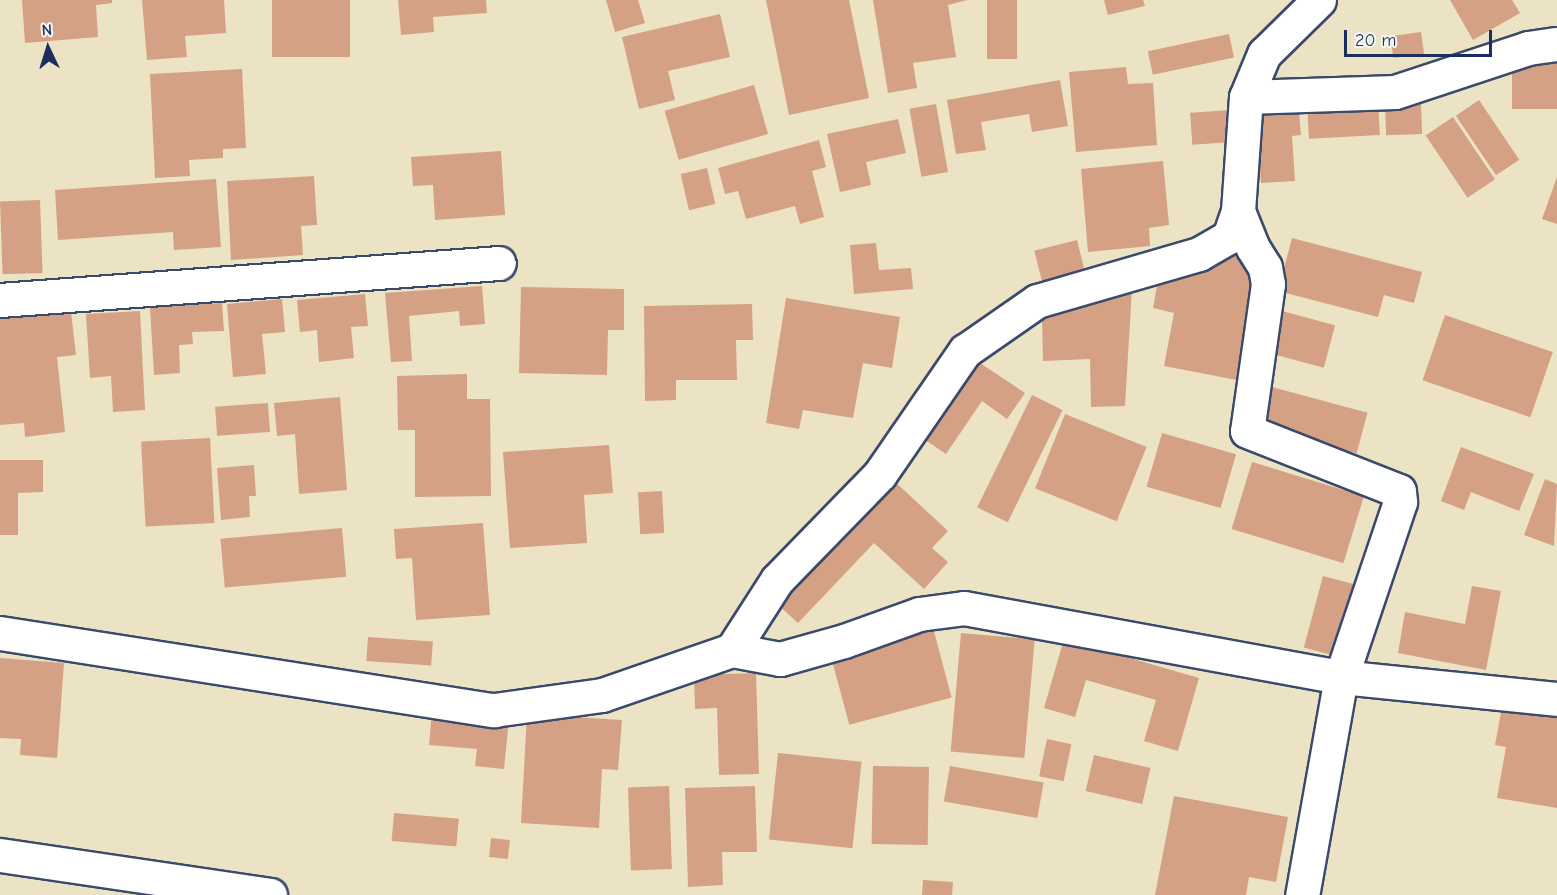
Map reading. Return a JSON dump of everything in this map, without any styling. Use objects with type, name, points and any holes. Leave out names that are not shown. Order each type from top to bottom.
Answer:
[{"type":"street","points":[[732,650],[777,580],[880,474],[965,351],[1037,301],[1199,254],[1229,237],[1238,211],[1246,97],[1264,54],[1319,0]]},
{"type":"street","points":[[1246,97],[1395,92],[1528,48],[1557,44]]},
{"type":"street","points":[[1238,211],[1253,248],[1265,267],[1268,284],[1247,431],[1400,491],[1400,502],[1341,677],[1302,895]]},
{"type":"street","points":[[0,300],[499,263]]},
{"type":"street","points":[[0,633],[494,711],[602,695],[732,650],[780,659],[844,641],[919,614],[964,608],[1341,677],[1557,699]]},
{"type":"street","points":[[0,855],[270,895]]},
{"type":"building","points":[[22,0],[112,0],[112,3],[96,5],[98,37],[25,43]]},
{"type":"building","points":[[142,0],[224,0],[226,33],[185,36],[187,57],[147,60]]},
{"type":"building","points":[[272,0],[350,0],[350,57],[272,57]]},
{"type":"building","points":[[398,0],[486,0],[487,13],[433,17],[434,32],[401,35]]},
{"type":"building","points":[[606,0],[638,0],[645,23],[615,32]]},
{"type":"building","points":[[766,0],[849,0],[869,98],[789,115]]},
{"type":"building","points":[[873,0],[967,0],[948,5],[956,57],[913,63],[917,88],[888,93]]},
{"type":"building","points":[[987,0],[1017,0],[1017,59],[987,59]]},
{"type":"building","points":[[1104,0],[1143,0],[1145,6],[1108,15]]},
{"type":"building","points":[[1450,0],[1512,0],[1520,13],[1473,40]]},
{"type":"building","points":[[720,14],[730,57],[668,71],[675,100],[639,109],[622,37]]},
{"type":"building","points":[[1421,32],[1424,54],[1393,58],[1390,36]]},
{"type":"building","points":[[1229,34],[1234,57],[1153,75],[1148,51]]},
{"type":"building","points":[[1512,58],[1557,58],[1557,109],[1512,109]]},
{"type":"building","points":[[1126,67],[1128,84],[1153,83],[1157,145],[1076,152],[1069,72]]},
{"type":"building","points":[[242,69],[246,148],[223,149],[223,158],[189,160],[190,176],[155,178],[150,74]]},
{"type":"building","points":[[1060,80],[1068,126],[1032,132],[1029,114],[981,122],[986,150],[956,154],[947,100]]},
{"type":"building","points":[[754,85],[768,134],[679,160],[665,111]]},
{"type":"building","points":[[1378,100],[1380,135],[1309,139],[1307,104]]},
{"type":"building","points":[[1479,100],[1519,160],[1496,175],[1456,116]]},
{"type":"building","points":[[1298,101],[1301,135],[1292,136],[1295,181],[1261,183],[1255,104]]},
{"type":"building","points":[[1421,102],[1422,134],[1386,135],[1385,103]]},
{"type":"building","points":[[936,104],[948,172],[921,177],[909,109]]},
{"type":"building","points":[[1231,110],[1233,142],[1192,145],[1190,113]]},
{"type":"building","points":[[1453,117],[1495,179],[1468,198],[1426,135]]},
{"type":"building","points":[[898,119],[906,153],[866,162],[871,185],[840,192],[827,134]]},
{"type":"building","points":[[819,140],[826,167],[812,171],[824,217],[800,224],[795,206],[746,219],[738,191],[725,194],[718,168]]},
{"type":"building","points":[[501,151],[505,215],[435,220],[433,185],[413,186],[411,157]]},
{"type":"building","points":[[1163,161],[1169,225],[1149,228],[1150,246],[1088,252],[1081,169]]},
{"type":"building","points":[[707,168],[715,204],[689,210],[681,174]]},
{"type":"building","points":[[314,176],[317,225],[301,226],[303,255],[231,260],[227,181]]},
{"type":"building","points":[[1557,177],[1557,224],[1542,219]]},
{"type":"building","points":[[216,179],[221,247],[174,250],[173,232],[58,240],[55,190]]},
{"type":"building","points":[[40,200],[43,273],[3,274],[0,201]]},
{"type":"building","points":[[1292,238],[1422,272],[1414,303],[1384,295],[1378,317],[1278,291]]},
{"type":"building","points":[[1077,240],[1085,272],[1042,283],[1034,251]]},
{"type":"building","points":[[876,243],[879,270],[911,268],[913,289],[854,294],[850,245]]},
{"type":"building","points":[[1241,253],[1260,273],[1242,381],[1164,366],[1174,313],[1153,308],[1158,280]]},
{"type":"building","points":[[482,286],[485,324],[460,326],[459,311],[409,316],[412,361],[391,362],[385,293]]},
{"type":"building","points":[[521,287],[624,289],[624,330],[608,330],[607,375],[519,373]]},
{"type":"building","points":[[1132,288],[1125,406],[1091,407],[1090,359],[1043,361],[1042,318]]},
{"type":"building","points":[[365,294],[368,326],[351,327],[354,358],[319,362],[317,330],[300,332],[297,300]]},
{"type":"building","points":[[786,298],[900,317],[892,368],[863,363],[853,418],[803,410],[799,429],[766,423]]},
{"type":"building","points":[[282,299],[285,332],[262,334],[266,374],[233,377],[227,304]]},
{"type":"building","points":[[222,303],[224,331],[192,332],[193,344],[179,345],[180,373],[154,375],[150,307]]},
{"type":"building","points":[[752,304],[753,340],[736,340],[737,380],[676,380],[676,400],[645,401],[644,306]]},
{"type":"building","points":[[140,311],[145,410],[113,412],[111,376],[90,378],[86,314]]},
{"type":"building","points":[[1282,311],[1335,325],[1324,368],[1271,354]]},
{"type":"building","points":[[71,312],[76,355],[57,357],[65,432],[25,437],[24,423],[0,425],[0,319]]},
{"type":"building","points":[[1445,315],[1553,352],[1530,417],[1423,380]]},
{"type":"building","points":[[971,357],[1025,393],[1007,419],[982,401],[946,454],[918,435]]},
{"type":"building","points":[[467,374],[467,399],[490,399],[491,496],[415,497],[415,430],[398,430],[397,376]]},
{"type":"building","points":[[1268,386],[1367,413],[1357,453],[1257,427]]},
{"type":"building","points":[[1032,395],[1063,410],[1008,522],[977,507]]},
{"type":"building","points":[[340,397],[347,490],[299,494],[295,434],[277,436],[274,403]]},
{"type":"building","points":[[268,403],[270,432],[217,436],[215,407]]},
{"type":"building","points":[[1065,414],[1147,447],[1117,521],[1035,488]]},
{"type":"building","points":[[1162,433],[1236,454],[1221,508],[1147,487]]},
{"type":"building","points":[[210,438],[214,523],[146,526],[141,442]]},
{"type":"building","points":[[609,445],[613,493],[584,495],[587,543],[510,548],[503,452]]},
{"type":"building","points":[[1461,447],[1534,474],[1519,511],[1471,492],[1464,510],[1441,501]]},
{"type":"building","points":[[0,460],[43,460],[43,492],[18,493],[18,535],[0,535]]},
{"type":"building","points":[[1252,462],[1364,496],[1343,563],[1232,529]]},
{"type":"building","points":[[254,465],[256,496],[249,496],[250,517],[221,520],[217,468]]},
{"type":"building","points":[[892,479],[948,531],[932,548],[948,562],[924,589],[874,543],[798,623],[776,603]]},
{"type":"building","points":[[1545,479],[1557,484],[1554,546],[1524,535]]},
{"type":"building","points":[[662,491],[664,533],[640,534],[638,492]]},
{"type":"building","points":[[483,523],[490,615],[416,620],[412,558],[396,559],[394,529]]},
{"type":"building","points":[[342,528],[346,577],[225,587],[220,539]]},
{"type":"building","points":[[1323,576],[1364,587],[1344,658],[1304,647]]},
{"type":"building","points":[[1472,586],[1501,591],[1486,670],[1398,653],[1405,612],[1465,624]]},
{"type":"building","points":[[932,624],[952,697],[849,725],[830,651]]},
{"type":"building","points":[[961,633],[1035,639],[1024,758],[951,752]]},
{"type":"building","points":[[368,637],[433,642],[431,665],[366,661]]},
{"type":"building","points":[[1064,639],[1199,678],[1178,751],[1144,741],[1156,700],[1086,680],[1075,717],[1044,708]]},
{"type":"building","points":[[0,658],[64,663],[57,758],[20,755],[21,739],[0,738]]},
{"type":"building","points":[[756,673],[759,774],[719,775],[717,708],[695,709],[694,675]]},
{"type":"building","points":[[1502,707],[1557,717],[1557,808],[1497,798],[1506,747],[1495,745]]},
{"type":"building","points":[[432,711],[509,719],[504,769],[475,766],[477,749],[429,745]]},
{"type":"building","points":[[527,714],[622,720],[618,770],[602,769],[599,828],[521,823]]},
{"type":"building","points":[[1047,739],[1071,744],[1064,781],[1039,776]]},
{"type":"building","points":[[778,753],[862,762],[852,848],[769,840]]},
{"type":"building","points":[[1094,755],[1151,768],[1142,804],[1086,791]]},
{"type":"building","points":[[873,766],[929,767],[928,845],[872,844]]},
{"type":"building","points":[[950,766],[1044,782],[1037,818],[944,801]]},
{"type":"building","points":[[669,786],[672,869],[631,870],[628,787]]},
{"type":"building","points":[[755,786],[757,852],[722,852],[723,885],[688,887],[685,788]]},
{"type":"building","points":[[1174,796],[1288,817],[1276,882],[1249,877],[1246,895],[1155,895]]},
{"type":"building","points":[[394,813],[459,819],[456,847],[392,841]]},
{"type":"building","points":[[491,838],[510,840],[508,859],[489,857]]},
{"type":"building","points":[[923,880],[953,882],[952,895],[922,895]]}]
